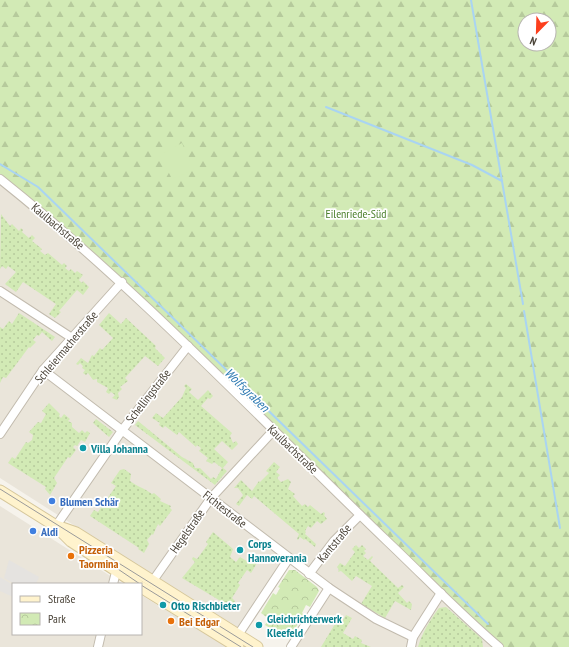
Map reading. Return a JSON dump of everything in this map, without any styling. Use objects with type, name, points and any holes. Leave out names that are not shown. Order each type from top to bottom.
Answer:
[{"type":"main road","points":[[0,491],[56,526],[71,541],[152,582],[257,647]]},
{"type":"main road","points":[[120,567],[136,583]]},
{"type":"main road","points":[[142,588],[238,647]]},
{"type":"street","name":"Kaulbachstraße","points":[[0,179],[58,225],[122,282],[494,645]]},
{"type":"street","name":"Schleiermacherstraße","points":[[0,434],[43,370],[122,282]]},
{"type":"street","points":[[0,290],[72,338]]},
{"type":"street","name":"Schellingstraße","points":[[56,526],[122,429],[188,346]]},
{"type":"street","name":"Fichtestraße","points":[[43,370],[328,588],[370,616],[413,637]]},
{"type":"street","name":"Hegelstraße","points":[[152,582],[211,498],[274,430]]},
{"type":"street","name":"Kantstraße","points":[[309,574],[334,541],[360,514]]},
{"type":"street","points":[[238,635],[289,558]]},
{"type":"street","points":[[113,583],[120,567]]},
{"type":"street","points":[[292,647],[328,588]]},
{"type":"street","points":[[411,647],[413,637],[441,593]]},
{"type":"street","points":[[98,647],[100,635]]},
{"type":"shaded area","points":[[0,179],[58,225],[493,642],[491,647],[292,647],[328,588],[289,559],[241,632],[0,478]]},
{"type":"shaded area","points":[[0,506],[121,583],[12,583],[12,635],[142,635],[142,596],[227,647],[0,647]]},
{"type":"shaded area","points":[[9,560],[39,577],[36,583],[13,583],[4,578]]},
{"type":"shaded area","points":[[0,577],[12,584],[12,597],[0,591]]},
{"type":"green space","name":"Eilenriede-Süd","points":[[0,0],[569,0],[569,647],[499,647],[122,282],[0,179]]},
{"type":"green space","points":[[182,143],[194,170],[172,179],[160,155]]},
{"type":"green space","points":[[1,214],[10,226],[12,224],[19,231],[21,228],[23,230],[22,232],[29,238],[32,235],[35,238],[32,241],[42,249],[40,251],[45,255],[48,253],[62,265],[64,263],[67,266],[65,268],[69,271],[71,269],[75,273],[77,271],[83,275],[79,280],[82,283],[83,281],[89,287],[83,295],[77,290],[55,318],[49,314],[56,304],[23,282],[16,292],[5,284],[16,272],[8,266],[6,269],[2,266],[0,269]]},
{"type":"green space","points":[[19,313],[55,337],[52,341],[42,332],[39,336],[37,335],[33,340],[36,342],[30,348],[29,347],[6,378],[3,377],[0,383],[0,327],[3,329],[9,321],[12,324]]},
{"type":"green space","points":[[109,313],[121,324],[126,318],[156,346],[155,348],[165,358],[158,366],[145,356],[125,378],[128,381],[120,387],[122,389],[118,393],[119,397],[117,400],[112,398],[115,395],[111,392],[109,394],[106,392],[108,388],[97,382],[97,379],[93,380],[88,373],[86,375],[83,373],[85,370],[82,368],[83,366],[80,363],[78,365],[76,364],[81,358],[88,363],[92,355],[94,356],[100,348],[102,350],[113,338],[99,325]]},
{"type":"green space","points":[[186,384],[192,389],[189,392],[198,400],[208,390],[213,396],[210,399],[208,398],[201,406],[232,433],[230,436],[233,443],[236,441],[238,444],[232,450],[222,441],[214,449],[228,462],[223,468],[227,471],[215,485],[135,425],[138,421],[182,457],[193,463],[195,468],[200,468],[211,479],[213,477],[216,479],[222,468],[214,462],[212,464],[206,461],[208,458],[199,451],[201,448],[197,445],[196,447],[179,432],[177,435],[165,426],[163,428],[159,425],[160,423],[152,418],[156,413],[163,418],[182,397],[186,388],[184,386]]},
{"type":"green space","points":[[49,403],[60,414],[59,416],[61,418],[64,414],[70,419],[68,421],[72,423],[72,427],[79,433],[82,430],[85,433],[87,431],[90,433],[85,442],[81,440],[77,446],[75,445],[73,447],[76,450],[70,458],[68,457],[54,478],[57,483],[50,495],[45,489],[46,487],[8,463],[12,457],[15,459],[26,442],[28,443],[32,440],[33,435],[29,432],[38,422],[41,423],[46,414],[42,411]]},
{"type":"green space","points":[[96,419],[113,432],[109,437],[93,423]]},
{"type":"green space","points":[[274,462],[280,467],[276,472],[280,475],[277,478],[281,482],[288,479],[291,482],[288,489],[295,494],[293,496],[302,506],[305,504],[308,507],[310,505],[321,514],[324,512],[325,514],[324,515],[327,519],[321,524],[317,521],[311,528],[308,526],[305,531],[305,534],[316,544],[315,547],[305,539],[304,540],[300,537],[298,540],[299,534],[254,496],[252,499],[247,495],[239,506],[236,504],[243,495],[238,488],[234,488],[241,480],[252,491],[259,481],[260,482],[269,473],[266,471]]},
{"type":"green space","points":[[124,469],[131,474],[130,481],[152,494],[154,493],[161,499],[160,501],[171,506],[170,508],[172,510],[160,526],[158,524],[153,535],[152,534],[147,540],[149,544],[144,553],[138,549],[139,548],[90,516],[94,510],[98,512],[116,486],[111,483],[120,470]]},
{"type":"green space","points":[[213,532],[233,549],[230,557],[236,562],[240,557],[250,563],[253,559],[257,563],[251,573],[247,570],[238,583],[240,585],[232,598],[235,601],[232,606],[229,606],[182,578],[195,562],[192,559],[193,557],[197,559],[208,544],[206,542]]},
{"type":"green space","points":[[356,545],[359,548],[362,545],[366,549],[364,551],[366,553],[363,556],[368,560],[372,556],[373,557],[370,561],[398,588],[402,585],[404,587],[398,593],[407,603],[409,601],[412,604],[411,610],[395,601],[385,618],[361,604],[372,586],[356,576],[352,581],[341,571],[338,572],[339,570],[337,567],[340,563],[345,566],[355,552],[352,549]]},
{"type":"green space","points":[[289,570],[295,570],[317,587],[319,591],[310,607],[306,605],[302,613],[304,615],[288,639],[265,625],[269,619],[261,613],[273,593],[276,595],[280,588],[278,587]]},
{"type":"green space","points":[[446,607],[482,639],[483,647],[418,647],[429,622],[439,608]]},
{"type":"green space","points":[[346,615],[352,618],[343,633],[353,639],[355,636],[362,640],[361,643],[371,647],[321,647],[335,624],[331,621],[332,619],[341,623]]},
{"type":"waterway","points":[[471,0],[523,304]]},
{"type":"waterway","points":[[326,107],[472,165],[502,181]]},
{"type":"waterway","name":"Wolfsgraben","points":[[0,164],[38,187],[488,624]]},
{"type":"waterway","points":[[524,311],[560,528]]},
{"type":"tram line","points":[[0,489],[253,647]]},
{"type":"tram line","points":[[109,563],[139,583]]},
{"type":"tram line","points":[[142,586],[241,647]]},
{"type":"place","name":"Villa Johanna","points":[[83,448]]},
{"type":"place","name":"Blumen Schär","points":[[52,501]]},
{"type":"place","name":"Aldi","points":[[33,531]]},
{"type":"place","name":"Corps Hannoverania","points":[[240,550]]},
{"type":"place","name":"Pizzeria Taormina","points":[[71,556]]},
{"type":"place","name":"Otto Rischbieter","points":[[163,605]]},
{"type":"place","name":"Bei Edgar","points":[[171,621]]},
{"type":"place","name":"Gleichrichterwerk Kleefeld","points":[[259,625]]}]
